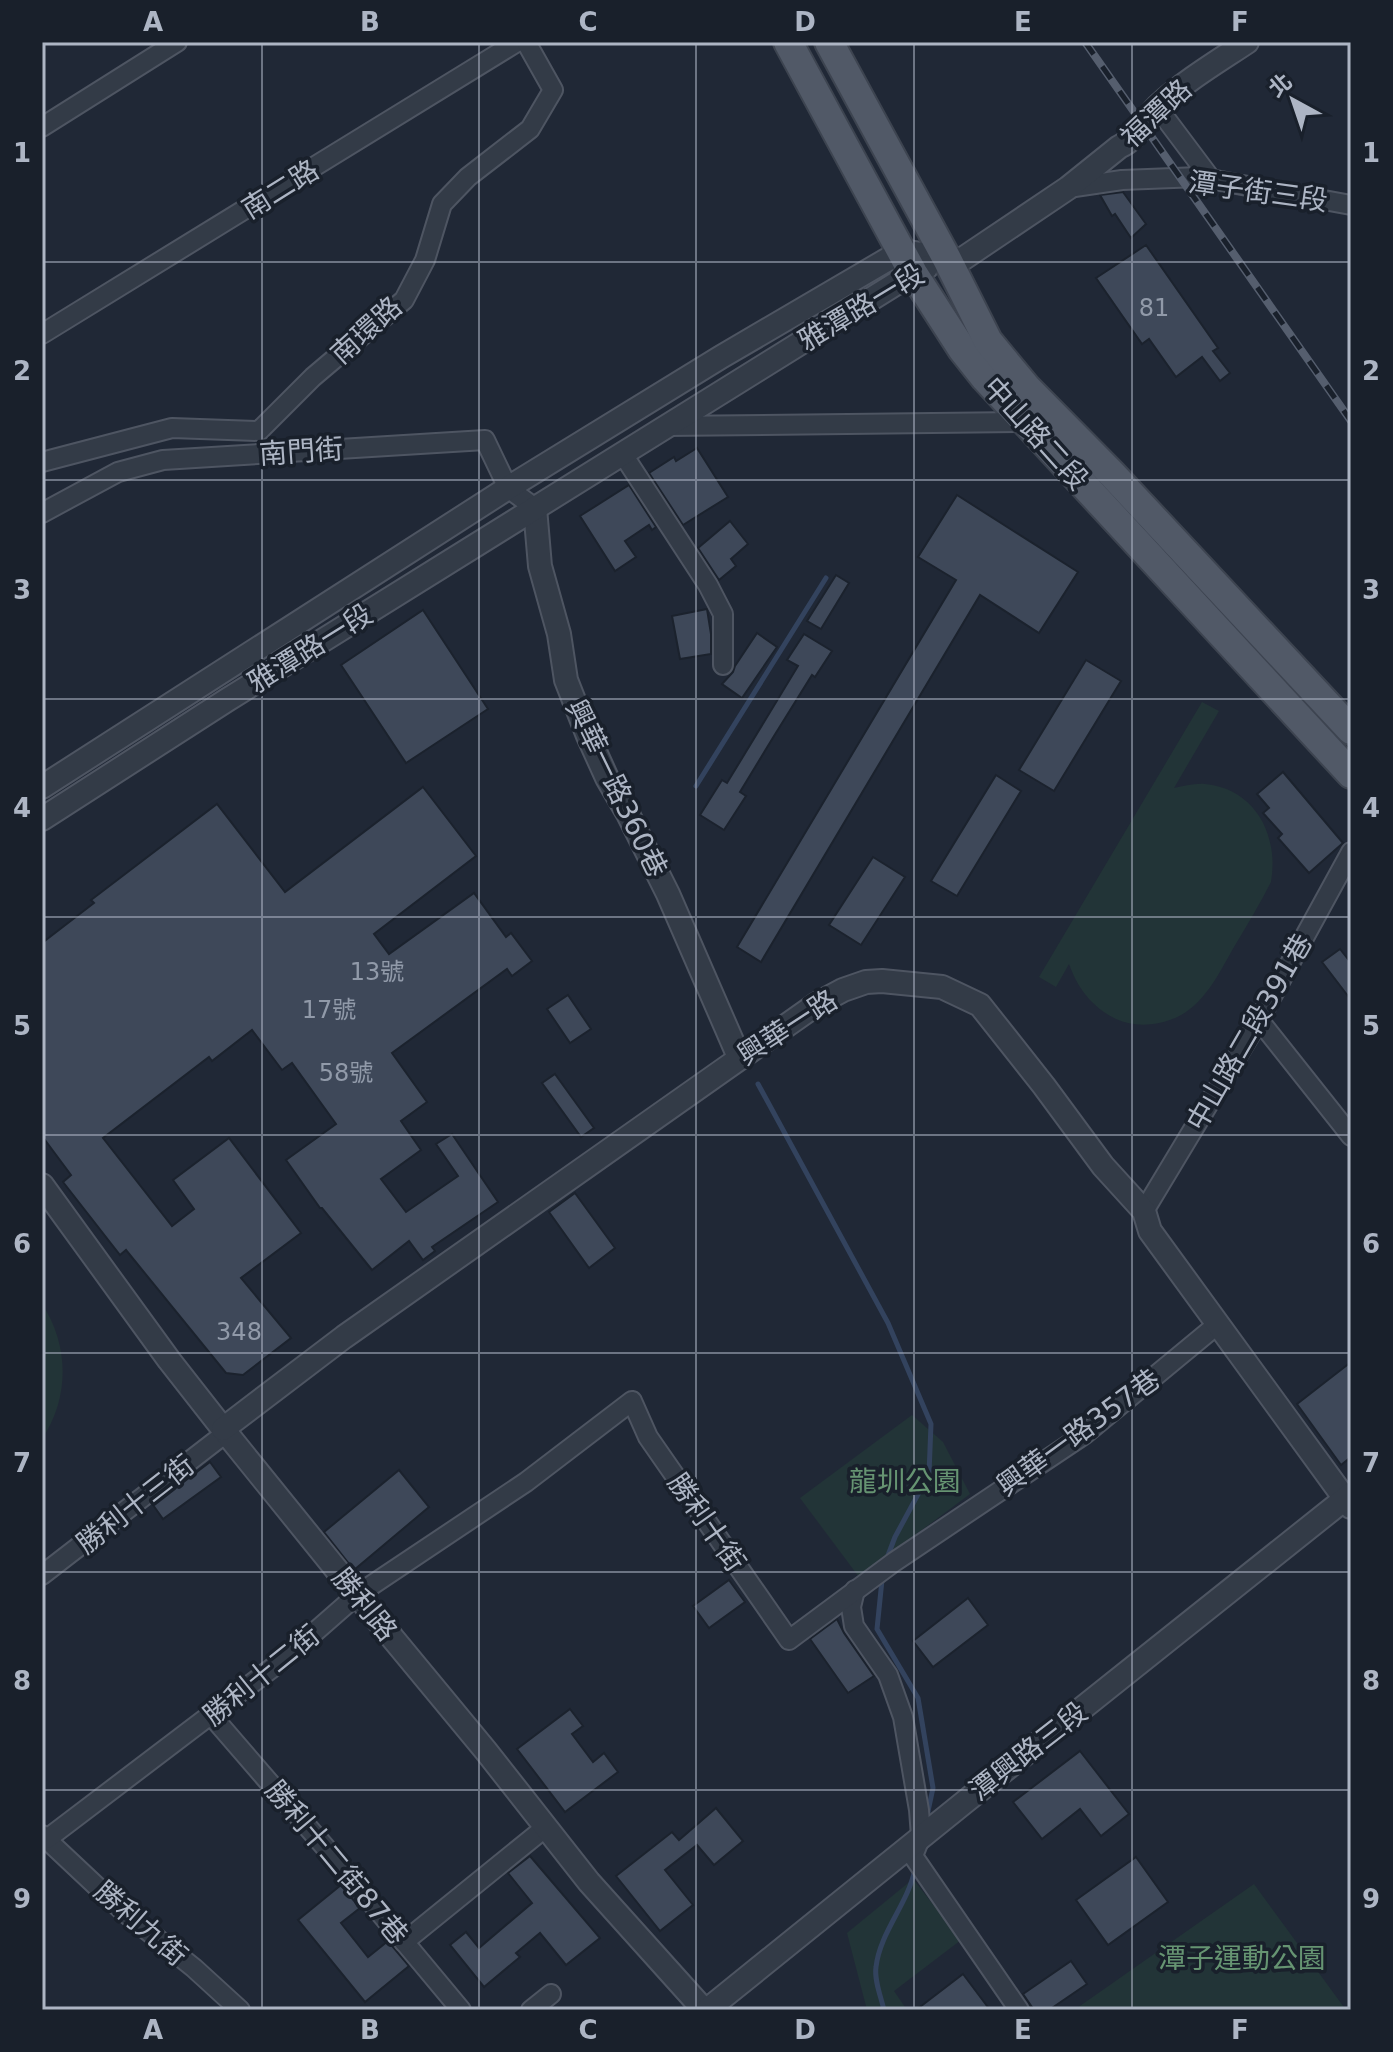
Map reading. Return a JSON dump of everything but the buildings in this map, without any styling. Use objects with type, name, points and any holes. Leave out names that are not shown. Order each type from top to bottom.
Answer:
[{"type":"main road","name":"中山路二段","points":[[788,42],[907,262],[970,359],[1351,774]]},
{"type":"main road","name":"中山路二段","points":[[829,42],[988,341],[1026,387],[1111,473],[1351,730]]},
{"type":"street","points":[[42,127],[177,42]]},
{"type":"street","name":"南二路","points":[[42,334],[517,42]]},
{"type":"street","name":"南環路","points":[[42,462],[172,428],[259,431],[313,377],[404,300],[425,260],[442,204],[468,177],[530,129],[553,90],[526,42]]},
{"type":"street","name":"福潭路","points":[[1068,188],[1128,143],[1157,107],[1195,76],[1247,42]]},
{"type":"street","points":[[1157,107],[1211,179]]},
{"type":"street","name":"潭子街三段","points":[[947,259],[961,260],[1068,188],[1130,180],[1199,177],[1351,205]]},
{"type":"street","name":"雅潭路一段","points":[[42,787],[508,488],[721,357],[907,262],[947,259]]},
{"type":"street","name":"雅潭路一段","points":[[42,819],[665,426],[907,262]]},
{"type":"street","points":[[665,426],[1026,422]]},
{"type":"street","name":"南門街","points":[[42,513],[118,472],[163,460],[485,440],[508,488],[535,508]]},
{"type":"street","points":[[622,453],[708,585],[723,614],[723,665]]},
{"type":"street","name":"興華一路360巷","points":[[535,508],[540,566],[559,634],[566,680],[607,778],[668,894],[739,1057]]},
{"type":"street","name":"中山路二段391巷","points":[[1144,1211],[1259,1020],[1351,852]]},
{"type":"street","name":"興華一路","points":[[223,1429],[344,1337],[739,1057],[843,990],[866,982],[882,981],[942,987],[980,1005],[1103,1166],[1144,1211],[1150,1231],[1349,1500]]},
{"type":"street","points":[[1259,1020],[1351,1136]]},
{"type":"street","name":"勝利路","points":[[42,1185],[223,1429],[589,1882],[705,2010]]},
{"type":"street","name":"興華一路357巷","points":[[855,1590],[1085,1434],[1218,1324]]},
{"type":"street","name":"勝利十二街","points":[[44,1837],[284,1659],[357,1595],[526,1482],[632,1401]]},
{"type":"street","name":"勝利十街","points":[[632,1401],[648,1437],[789,1640],[855,1590]]},
{"type":"street","name":"勝利十三街","points":[[42,1575],[222,1436],[223,1429]]},
{"type":"street","name":"潭興路三段","points":[[705,2010],[1349,1500]]},
{"type":"street","points":[[855,1590],[851,1607],[854,1626],[888,1675],[903,1717],[919,1810],[924,1873],[1019,2010]]},
{"type":"street","name":"勝利十二街87巷","points":[[211,1715],[461,2010]]},
{"type":"street","points":[[404,1942],[546,1827]]},
{"type":"street","name":"勝利九街","points":[[44,1837],[124,1912],[240,2010]]},
{"type":"street","points":[[531,2010],[551,1994]]},
{"type":"green space","points":[[1202,702],[1219,711],[1174,788],[1201,784],[1223,788],[1250,805],[1267,832],[1273,865],[1271,882],[1220,972],[1196,1004],[1173,1019],[1159,1023],[1126,1023],[1093,1003],[1081,989],[1069,964],[1056,987],[1039,977]]},
{"type":"green space","points":[[42,1304],[57,1336],[63,1371],[58,1406],[42,1439]]},
{"type":"green space","name":"龍圳公園","points":[[912,1415],[943,1442],[970,1494],[859,1577],[800,1498]]},
{"type":"green space","points":[[913,1879],[961,1940],[894,1991],[907,2010],[867,2010],[847,1933]]},
{"type":"green space","name":"潭子運動公園","points":[[1254,1884],[1346,2010],[1074,2010],[1097,1994]]},
{"type":"waterway","points":[[696,786],[826,578]]},
{"type":"waterway","points":[[758,1084],[888,1323],[931,1424],[929,1474],[887,1558]]},
{"type":"waterway","points":[[882,1580],[877,1629],[918,1698],[933,1788],[927,1816]]},
{"type":"waterway","points":[[884,2010],[876,1967],[883,1942],[907,1894],[915,1869]]},
{"type":"railway","points":[[1085,42],[1351,421]]}]
